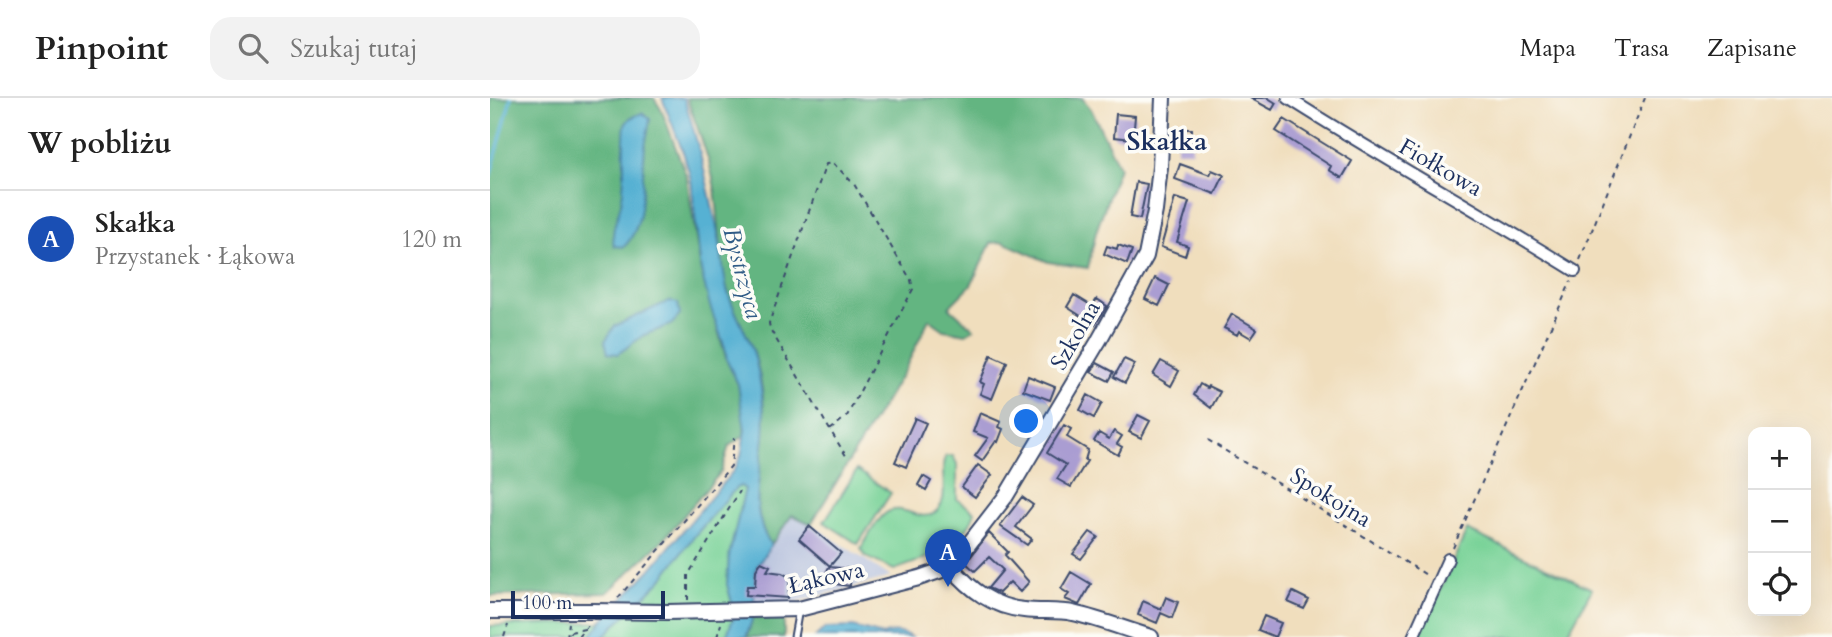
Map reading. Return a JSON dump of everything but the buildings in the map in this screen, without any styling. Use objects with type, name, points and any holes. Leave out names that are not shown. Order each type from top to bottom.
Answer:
[{"type":"street","name":"Szkolna","points":[[951,567],[1006,496],[1092,353],[1146,256],[1160,167],[1163,98]]},
{"type":"street","name":"Fiołkowa","points":[[1288,98],[1375,153],[1531,242],[1575,271]]},
{"type":"street","points":[[1413,637],[1448,559]]},
{"type":"street","name":"Łąkowa","points":[[490,611],[571,612],[594,615],[799,609],[951,567]]},
{"type":"street","points":[[951,567],[985,598],[1001,605],[1025,610],[1071,613],[1151,637]]},
{"type":"lane","points":[[794,637],[799,609]]},
{"type":"path","points":[[1448,559],[1575,271],[1645,98]]},
{"type":"path","points":[[830,430],[848,416],[913,289],[911,280],[854,184],[834,163],[826,164],[769,323],[770,330],[830,430],[848,459]]},
{"type":"path","points":[[611,604],[731,466],[734,438]]},
{"type":"path","name":"Spokojna","points":[[1208,440],[1438,582]]},
{"type":"path","points":[[688,612],[688,575],[740,491]]},
{"type":"path","points":[[567,637],[571,612]]},
{"type":"path","points":[[718,637],[727,612]]},
{"type":"path","points":[[578,637],[594,615]]},
{"type":"path","points":[[568,632],[579,632],[585,628]]},
{"type":"shaded area","points":[[792,515],[811,524],[891,577],[795,602],[721,607],[720,556],[763,556]]},
{"type":"green space","points":[[490,98],[654,98],[662,111],[687,178],[701,271],[727,361],[738,384],[745,421],[744,436],[729,446],[721,472],[663,540],[607,593],[490,596]]},
{"type":"green space","points":[[687,98],[1082,98],[1091,109],[1119,167],[1096,232],[1088,268],[1048,262],[1003,242],[991,243],[971,285],[949,307],[974,329],[966,334],[944,330],[929,319],[905,369],[811,524],[792,515],[771,545],[763,530],[757,498],[764,433],[760,376],[752,347],[727,289],[712,173]]},
{"type":"green space","points":[[946,456],[953,456],[957,464],[957,499],[975,512],[962,535],[942,550],[894,570],[866,557],[861,549],[875,525],[886,513],[898,510],[922,516],[934,513],[940,507],[944,493],[943,469]]},
{"type":"green space","points":[[857,470],[891,493],[858,544],[824,522]]},
{"type":"green space","points":[[741,486],[745,489],[729,556],[727,584],[733,619],[726,637],[603,637],[661,580],[692,539],[736,488]]},
{"type":"green space","points":[[1467,530],[1592,589],[1566,637],[1419,637]]},
{"type":"green space","points":[[753,617],[784,620],[784,637],[747,637]]},
{"type":"green space","points":[[604,618],[590,637],[490,637],[490,626],[598,622]]},
{"type":"water","points":[[662,98],[684,98],[719,237],[727,289],[751,346],[760,383],[765,428],[758,480],[758,513],[771,545],[756,568],[753,617],[746,637],[726,637],[733,619],[727,584],[729,556],[745,489],[741,486],[736,488],[692,539],[661,580],[603,637],[590,637],[734,470],[741,456],[745,430],[738,384],[727,361],[701,271],[691,180]]},
{"type":"water","points":[[642,113],[650,119],[640,213],[632,237],[624,247],[614,246],[613,233],[623,189],[625,125],[630,118]]},
{"type":"water","points":[[669,301],[678,303],[680,315],[671,325],[644,335],[618,354],[608,353],[605,341],[615,326]]},
{"type":"water","points":[[853,627],[883,635],[897,633],[911,637],[815,637],[825,628]]},
{"type":"waterway","points":[[490,177],[511,98]]},
{"type":"place","name":"Skałka","points":[[948,587]]},
{"type":"district","name":"Skałka","points":[[1167,141]]},
{"type":"water label","name":"Bystrzyca","points":[[743,273]]}]
